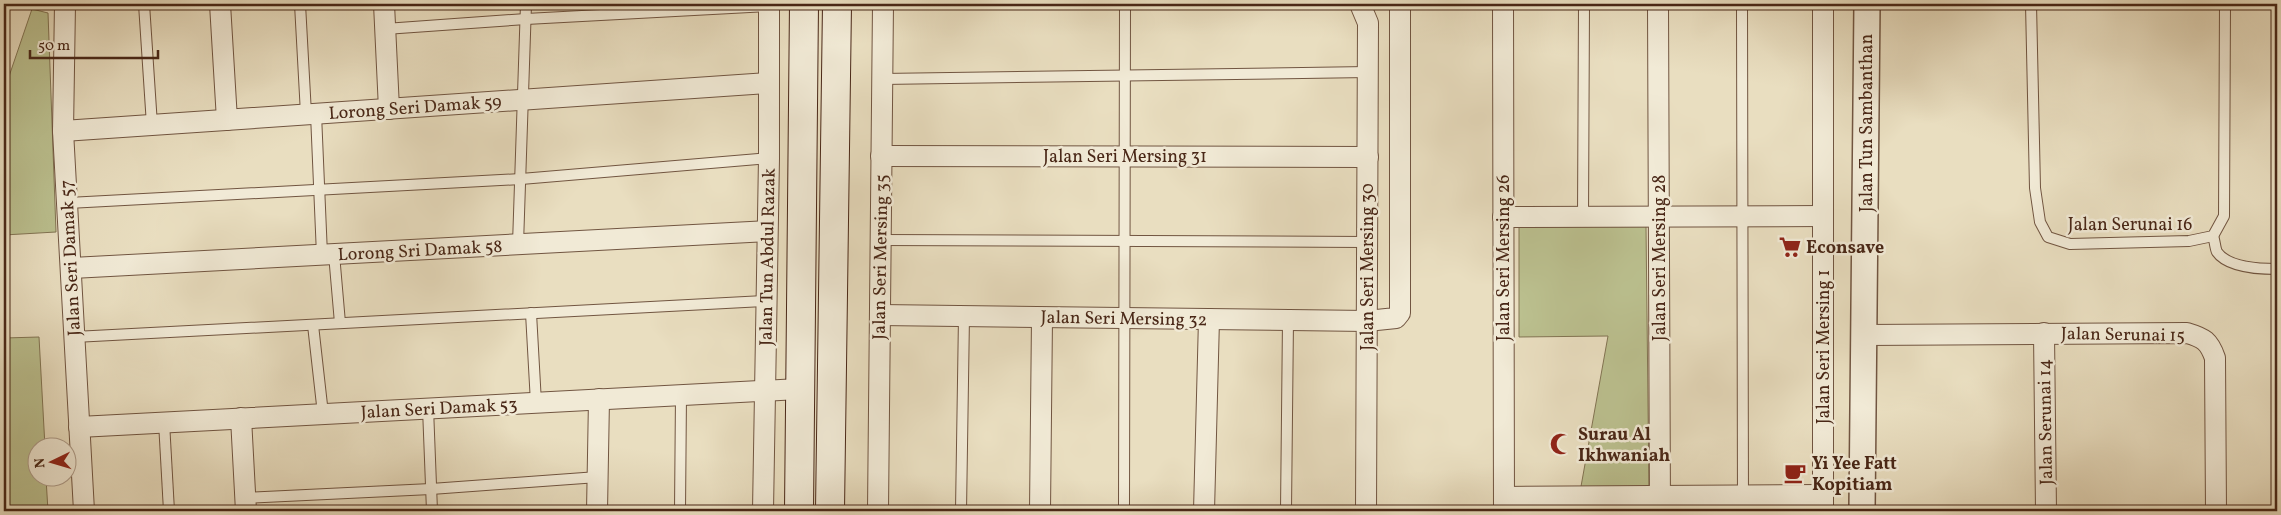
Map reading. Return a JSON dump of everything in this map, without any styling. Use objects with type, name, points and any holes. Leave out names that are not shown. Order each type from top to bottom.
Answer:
[{"type":"main road","name":"Jalan Tun Abdul Razak","points":[[799,511],[804,4]]},
{"type":"main road","points":[[830,511],[837,4]]},
{"type":"street","name":"Jalan Seri Damak 57","points":[[65,4],[63,131],[84,511]]},
{"type":"street","points":[[220,4],[227,120]]},
{"type":"street","points":[[384,4],[389,109]]},
{"type":"street","name":"Jalan Seri Mersing 35","points":[[878,511],[883,4]]},
{"type":"street","name":"Jalan Seri Mersing 30","points":[[1360,4],[1368,23],[1366,511]]},
{"type":"street","name":"Jalan Seri Mersing 32","points":[[880,315],[1367,321],[1389,321],[1396,318],[1400,313],[1400,4]]},
{"type":"street","name":"Jalan Seri Mersing 26","points":[[1503,4],[1504,504]]},
{"type":"street","name":"Jalan Seri Mersing 28","points":[[1658,4],[1660,504]]},
{"type":"street","name":"Jalan Seri Mersing 1","points":[[1823,4],[1823,503]]},
{"type":"street","name":"Jalan Tun Sambanthan","points":[[1862,511],[1866,4]]},
{"type":"street","name":"Jalan Tun Abdul Razak","points":[[763,511],[769,158],[769,5]]},
{"type":"street","name":"Lorong Seri Damak 59","points":[[63,131],[768,83]]},
{"type":"street","name":"Jalan Seri Mersing 31","points":[[881,156],[1125,155],[1368,157]]},
{"type":"street","points":[[1503,217],[1823,216]]},
{"type":"street","name":"Lorong Sri Damak 58","points":[[72,268],[767,231]]},
{"type":"street","points":[[1040,511],[1042,318]]},
{"type":"street","points":[[1204,511],[1209,319]]},
{"type":"street","name":"Jalan Serunai 14","points":[[2044,333],[2046,511]]},
{"type":"street","name":"Jalan Serunai 15","points":[[1864,335],[2187,334],[2203,338],[2210,343],[2215,358],[2216,511]]},
{"type":"street","name":"Jalan Seri Damak 53","points":[[79,427],[800,389]]},
{"type":"street","points":[[597,511],[599,399]]},
{"type":"street","points":[[241,418],[245,505]]},
{"type":"street","points":[[1504,504],[1584,500],[1660,504],[1823,503]]},
{"type":"lane","points":[[144,4],[152,125]]},
{"type":"lane","points":[[300,4],[320,191],[328,254],[340,323]]},
{"type":"lane","points":[[518,244],[526,4]]},
{"type":"lane","points":[[1124,511],[1125,4]]},
{"type":"lane","points":[[1583,216],[1584,4]]},
{"type":"lane","points":[[1742,4],[1743,503]]},
{"type":"lane","name":"Jalan Serunai 16","points":[[2031,4],[2036,188],[2040,222],[2048,237],[2070,244],[2189,241],[2214,236],[2224,216],[2226,4]]},
{"type":"lane","points":[[386,30],[526,19],[769,5]]},
{"type":"lane","points":[[882,79],[1368,72]]},
{"type":"lane","points":[[68,203],[521,179],[769,158]]},
{"type":"lane","points":[[2214,236],[2217,251],[2225,259],[2236,264],[2277,269]]},
{"type":"lane","points":[[880,240],[1124,239],[1368,242]]},
{"type":"lane","points":[[74,337],[766,301]]},
{"type":"lane","points":[[531,313],[536,403]]},
{"type":"lane","points":[[961,511],[964,316]]},
{"type":"lane","points":[[1286,511],[1288,320]]},
{"type":"lane","points":[[313,325],[323,414]]},
{"type":"lane","points":[[680,511],[681,395]]},
{"type":"lane","points":[[428,408],[432,511]]},
{"type":"lane","points":[[164,422],[169,511]]},
{"type":"lane","points":[[245,505],[598,477]]},
{"type":"green space","points":[[32,9],[48,13],[56,232],[4,235],[4,91]]},
{"type":"green space","points":[[1646,226],[1649,492],[1580,492],[1608,336],[1519,337],[1519,227]]},
{"type":"green space","points":[[39,337],[45,438],[28,438],[28,488],[47,488],[48,511],[4,511],[4,338]]},
{"type":"place","name":"Econsave","points":[[1790,247]]},
{"type":"place","name":"Surau Al Ikhwaniah","points":[[1561,444]]},
{"type":"place","name":"Yi Yee Fatt Kopitiam","points":[[1795,473]]}]
